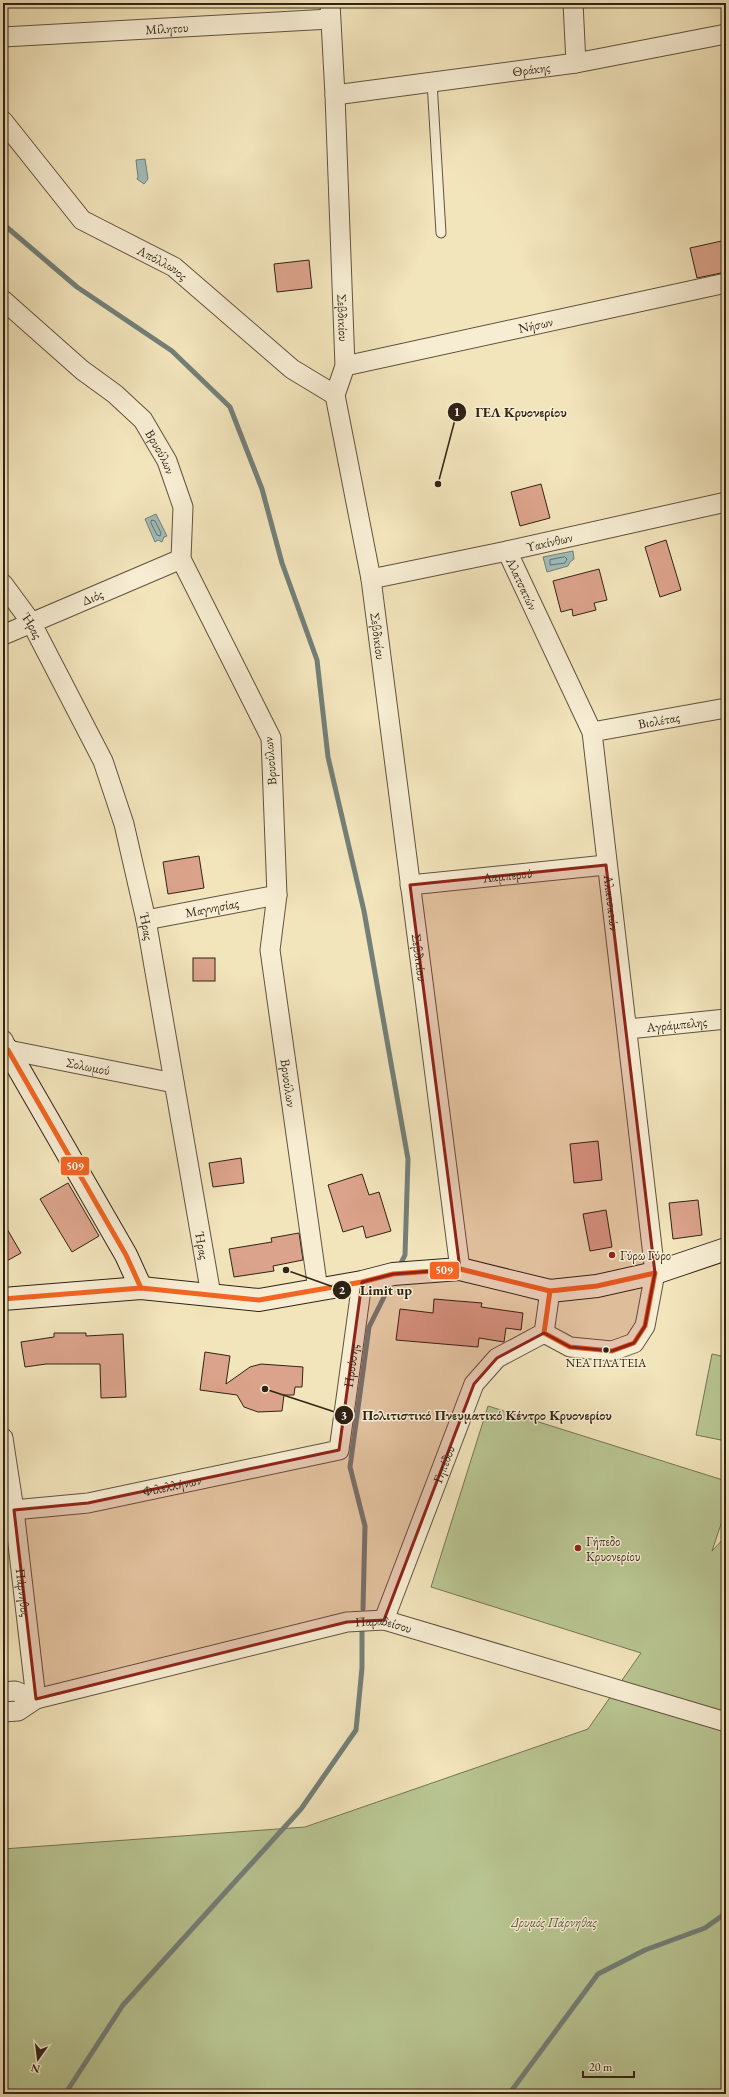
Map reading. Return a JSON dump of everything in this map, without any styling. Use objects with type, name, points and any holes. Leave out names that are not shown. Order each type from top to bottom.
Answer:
[{"type":"main road","points":[[5,1046],[126,1255],[141,1288]]},
{"type":"main road","points":[[3,1299],[141,1288],[259,1300],[362,1282],[393,1274],[460,1269],[550,1292],[597,1286],[655,1273],[726,1249]]},
{"type":"street","points":[[573,3],[576,62]]},
{"type":"street","name":"Μίλητου","points":[[3,37],[330,11]]},
{"type":"street","name":"Σεβδικίου","points":[[330,11],[335,95],[345,366],[335,394],[371,580],[460,1269]]},
{"type":"street","name":"Θράκης","points":[[335,95],[576,62],[726,34]]},
{"type":"street","name":"Απόλλωνος","points":[[3,121],[82,220],[174,267],[292,369],[335,394]]},
{"type":"street","name":"Νήσων","points":[[345,366],[726,283]]},
{"type":"street","name":"Βρυούλων","points":[[3,300],[82,370],[115,394],[143,420],[167,461],[183,507],[181,559],[271,738],[277,896],[270,950],[318,1290]]},
{"type":"street","name":"Υακίνθων","points":[[371,580],[726,502]]},
{"type":"street","name":"Αλατσατών","points":[[507,551],[592,732],[606,865],[628,1029],[655,1273],[645,1326],[634,1343],[612,1351],[570,1347],[544,1333]]},
{"type":"street","name":"Διός","points":[[3,635],[181,559]]},
{"type":"street","name":"Ήρας","points":[[3,584],[31,622],[104,761],[124,824],[146,920],[210,1295]]},
{"type":"street","name":"Βιολέτας","points":[[592,732],[726,708]]},
{"type":"street","name":"Λαμπερού","points":[[410,885],[606,865]]},
{"type":"street","name":"Μαγνησίας","points":[[146,920],[277,896]]},
{"type":"street","name":"Αγράμπελης","points":[[628,1029],[726,1019]]},
{"type":"street","name":"Σολωμού","points":[[5,1046],[174,1083]]},
{"type":"street","name":"Προύσης","points":[[339,1450],[362,1282]]},
{"type":"street","points":[[544,1333],[550,1292]]},
{"type":"street","name":"Γηπέδου","points":[[384,1620],[474,1384],[498,1358],[544,1333]]},
{"type":"street","name":"Πάρνηθος","points":[[3,1438],[8,1511],[36,1699]]},
{"type":"street","name":"Φιλελλήνων","points":[[8,1511],[88,1503],[339,1450]]},
{"type":"street","name":"Παραδείσου","points":[[3,1712],[18,1711],[36,1699],[347,1622],[384,1620],[726,1722]]},
{"type":"street","points":[[3,1692],[15,1691],[36,1699]]},
{"type":"lane","points":[[432,82],[441,233]]},
{"type":"highlighted area","points":[[606,865],[655,1273],[645,1326],[634,1343],[612,1351],[570,1347],[544,1333],[497,1358],[474,1384],[384,1620],[347,1622],[36,1699],[14,1510],[88,1503],[339,1450],[362,1282],[393,1274],[460,1269],[410,885]]},
{"type":"green space","points":[[712,1354],[726,1357],[726,1441],[696,1435]]},
{"type":"green space","name":"Δρυμός Πάρνηθας","points":[[488,1406],[726,1481],[726,1509],[712,1551],[726,1536],[726,2094],[3,2094],[3,1849],[305,1827],[588,1729],[641,1653],[431,1587]]},
{"type":"water","points":[[145,159],[148,179],[144,184],[137,179],[136,160]]},
{"type":"water","points":[[156,514],[167,536],[164,537],[162,542],[158,540],[155,542],[145,519]]},
{"type":"water","points":[[573,551],[574,559],[568,566],[547,572],[543,557]]},
{"type":"building","points":[[726,240],[726,272],[697,278],[690,248]]},
{"type":"building","points":[[309,260],[312,288],[277,292],[274,264]]},
{"type":"building","points":[[541,484],[550,518],[520,526],[511,492]]},
{"type":"building","points":[[666,540],[681,590],[660,597],[645,547]]},
{"type":"building","points":[[599,569],[607,600],[594,603],[596,610],[573,616],[572,609],[561,612],[553,581]]},
{"type":"building","points":[[199,856],[204,888],[168,894],[163,862]]},
{"type":"building","points":[[193,958],[215,958],[215,981],[193,981]]},
{"type":"building","points":[[598,1141],[602,1180],[574,1183],[570,1144]]},
{"type":"building","points":[[241,1158],[244,1183],[213,1187],[209,1163]]},
{"type":"building","points":[[362,1174],[369,1195],[379,1192],[391,1231],[366,1238],[363,1226],[343,1232],[328,1185]]},
{"type":"building","points":[[68,1183],[99,1236],[72,1252],[40,1199]]},
{"type":"building","points":[[698,1200],[702,1235],[673,1239],[669,1203]]},
{"type":"building","points":[[606,1210],[612,1247],[590,1251],[583,1214]]},
{"type":"building","points":[[3,1222],[21,1253],[3,1263]]},
{"type":"building","points":[[299,1233],[303,1260],[273,1266],[274,1271],[234,1277],[229,1249],[272,1242],[271,1238]]},
{"type":"building","points":[[434,1299],[482,1303],[481,1307],[523,1313],[521,1330],[506,1328],[504,1342],[479,1338],[478,1347],[396,1340],[400,1309],[433,1313]]},
{"type":"building","points":[[54,1333],[86,1333],[86,1336],[123,1334],[126,1397],[101,1398],[100,1364],[46,1364],[25,1367],[21,1342],[54,1337]]},
{"type":"building","points":[[205,1352],[230,1356],[226,1384],[250,1367],[261,1364],[303,1367],[302,1387],[295,1387],[294,1395],[284,1395],[282,1411],[258,1412],[244,1407],[237,1395],[200,1390]]},
{"type":"waterway","points":[[3,224],[77,287],[172,351],[230,407],[262,489],[282,563],[317,660],[328,757],[364,911],[408,1159],[405,1255],[399,1267]]},
{"type":"waterway","points":[[363,1609],[365,1526],[350,1467],[369,1327],[392,1281]]},
{"type":"waterway","points":[[65,2094],[123,2005],[301,1809],[356,1730],[362,1668],[362,1631]]},
{"type":"waterway","points":[[509,2094],[598,1974],[645,1950],[705,1928],[726,1913]]},
{"type":"transit line","name":"509","points":[[3,1049],[8,1050],[126,1255],[141,1288]]},
{"type":"transit line","name":"509","points":[[3,1299],[141,1288],[259,1300],[362,1282],[393,1274],[460,1269],[550,1291]]},
{"type":"transit line","name":"509","points":[[655,1273],[645,1326],[634,1343],[612,1351],[570,1347],[544,1333],[550,1291],[597,1286],[655,1273]]},
{"type":"place","name":"ΓΕΛ Κρυονερίου","points":[[438,484]]},
{"type":"place","name":"Γύρω Γύρο","points":[[612,1255]]},
{"type":"place","name":"Limit up","points":[[286,1270]]},
{"type":"place","name":"ΝΕΑ ΠΛΑΤΕΙΑ","points":[[606,1350]]},
{"type":"place","name":"Πολιτιστικό Πνευματικό Κέντρο Κρυονερίου","points":[[265,1389]]},
{"type":"place","name":"Γήπεδο Κρυονερίου","points":[[578,1548]]}]
